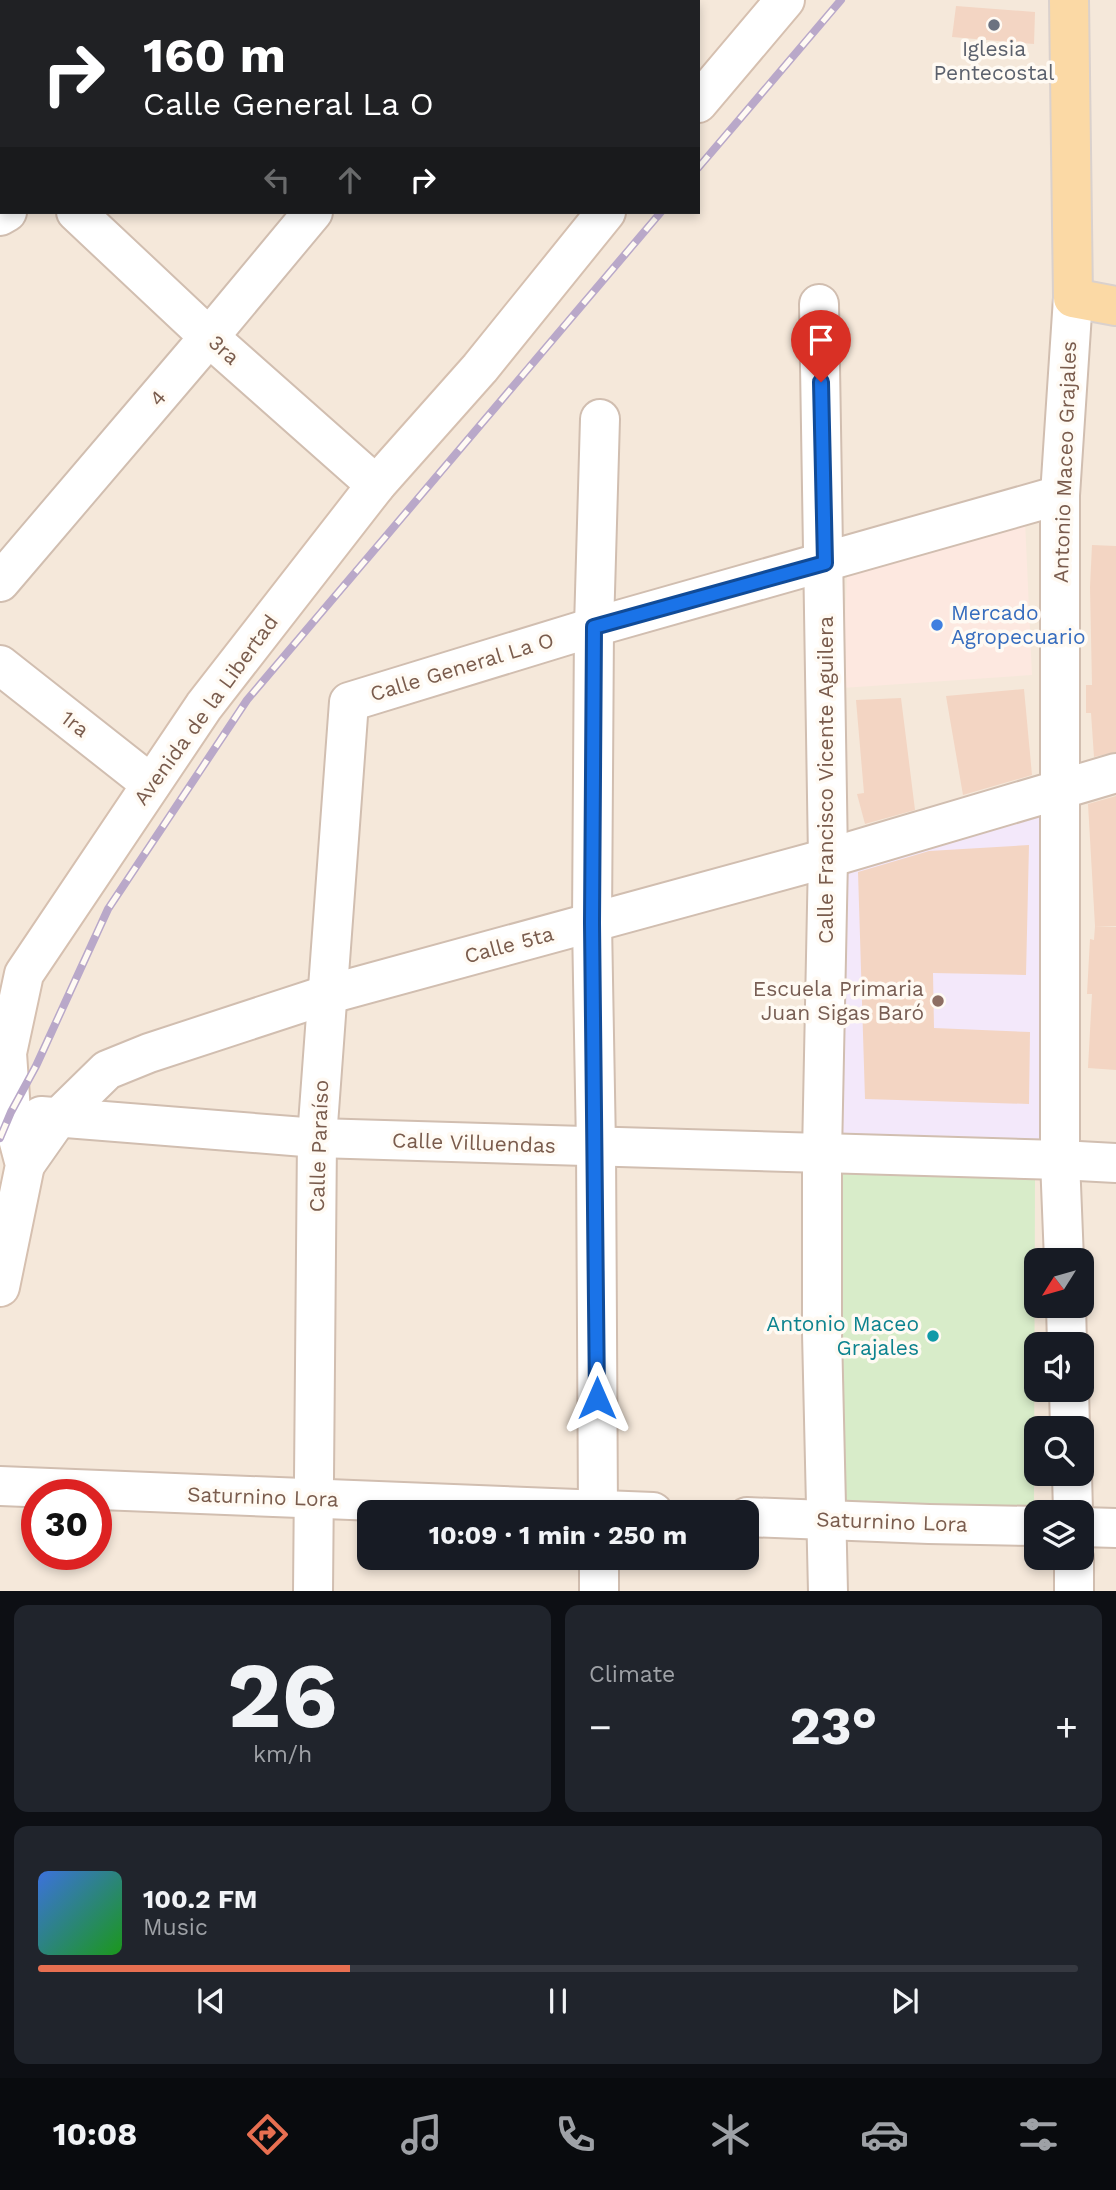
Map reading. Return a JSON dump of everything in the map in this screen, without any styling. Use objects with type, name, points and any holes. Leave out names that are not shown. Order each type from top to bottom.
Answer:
[{"type":"main road","name":"Antonio Maceo Grajales","points":[[1069,0],[1073,298]]},
{"type":"main road","points":[[1073,298],[1116,306]]},
{"type":"street","points":[[700,101],[785,0]]},
{"type":"street","name":"3ra","points":[[78,214],[209,337],[376,485]]},
{"type":"street","name":"4","points":[[0,582],[311,214]]},
{"type":"street","name":"Avenida de la Libertad","points":[[0,1287],[25,1165],[6,1112],[7,1053],[24,974],[204,706],[376,485],[480,368],[604,214]]},
{"type":"street","name":"Antonio Maceo Grajales","points":[[1064,1248],[1060,1160],[1060,495],[1073,298]]},
{"type":"street","name":"Calle Francisco Vicente Aguilera","points":[[819,304],[828,858],[822,1153],[828,1591]]},
{"type":"street","points":[[598,1500],[592,923],[594,627],[600,419]]},
{"type":"street","name":"Calle General La O","points":[[349,702],[594,627],[1060,495]]},
{"type":"street","name":"1ra","points":[[0,665],[151,784]]},
{"type":"street","name":"Calle Paraíso","points":[[313,1591],[317,1138],[349,702]]},
{"type":"street","name":"Calle 5ta","points":[[25,1165],[58,1118],[107,1070],[149,1053],[326,995],[828,858],[1116,773]]},
{"type":"street","points":[[0,1013],[24,974]]},
{"type":"street","name":"Calle Villuendas","points":[[6,1112],[317,1138],[1116,1163]]},
{"type":"street","name":"Saturnino Lora","points":[[0,1486],[357,1502]]},
{"type":"street","name":"Saturnino Lora","points":[[759,1518],[1024,1526]]},
{"type":"street","points":[[1094,1527],[1116,1528]]},
{"type":"street","points":[[598,1570],[599,1591]]},
{"type":"street","points":[[1074,1570],[1074,1591]]},
{"type":"shaded area","points":[[700,0],[1116,0],[1116,1591],[0,1591],[0,214],[700,214]]},
{"type":"shaded area","name":"Mercado Agropecuario","points":[[1025,520],[1032,675],[842,688],[847,574]]},
{"type":"shaded area","name":"Escuela Primaria Juan Sigas Baró","points":[[1039,807],[1040,1139],[829,1141],[841,863]]},
{"type":"green space","points":[[834,1170],[1035,1177],[1035,1248],[1024,1248],[1024,1318],[1035,1318],[1035,1332],[1024,1332],[1024,1402],[1034,1402],[1034,1416],[1024,1416],[1024,1486],[1034,1486],[1034,1500],[1024,1500],[1024,1510],[831,1507]]},
{"type":"building","name":"Iglesia Pentecostal","points":[[956,6],[1035,12],[1034,44],[952,37]]},
{"type":"building","points":[[1092,545],[1116,546],[1116,752],[1094,757],[1091,713],[1086,713],[1086,685],[1092,685]]},
{"type":"building","points":[[1024,689],[1032,775],[963,795],[946,696]]},
{"type":"building","points":[[901,698],[915,810],[865,824],[857,794],[864,793],[856,700]]},
{"type":"building","points":[[1116,796],[1116,926],[1095,926],[1088,804]]},
{"type":"building","points":[[1029,845],[1026,975],[933,973],[934,1028],[1030,1032],[1029,1104],[865,1099],[858,872],[929,851]]},
{"type":"building","points":[[1095,926],[1116,927],[1116,1070],[1088,1068],[1092,994],[1087,994],[1090,939],[1094,940]]},
{"type":"railway","points":[[700,166],[841,0]]},
{"type":"railway","points":[[0,1138],[108,909],[247,700],[659,214]]},
{"type":"place","name":"Iglesia Pentecostal","points":[[994,25]]},
{"type":"place","name":"Mercado Agropecuario","points":[[937,625]]},
{"type":"place","name":"Escuela Primaria Juan Sigas Baró","points":[[938,1001]]},
{"type":"place","name":"Antonio Maceo Grajales","points":[[933,1336]]},
{"type":"route","points":[[597,1398],[592,923],[594,627],[825,563],[821,382]]}]
